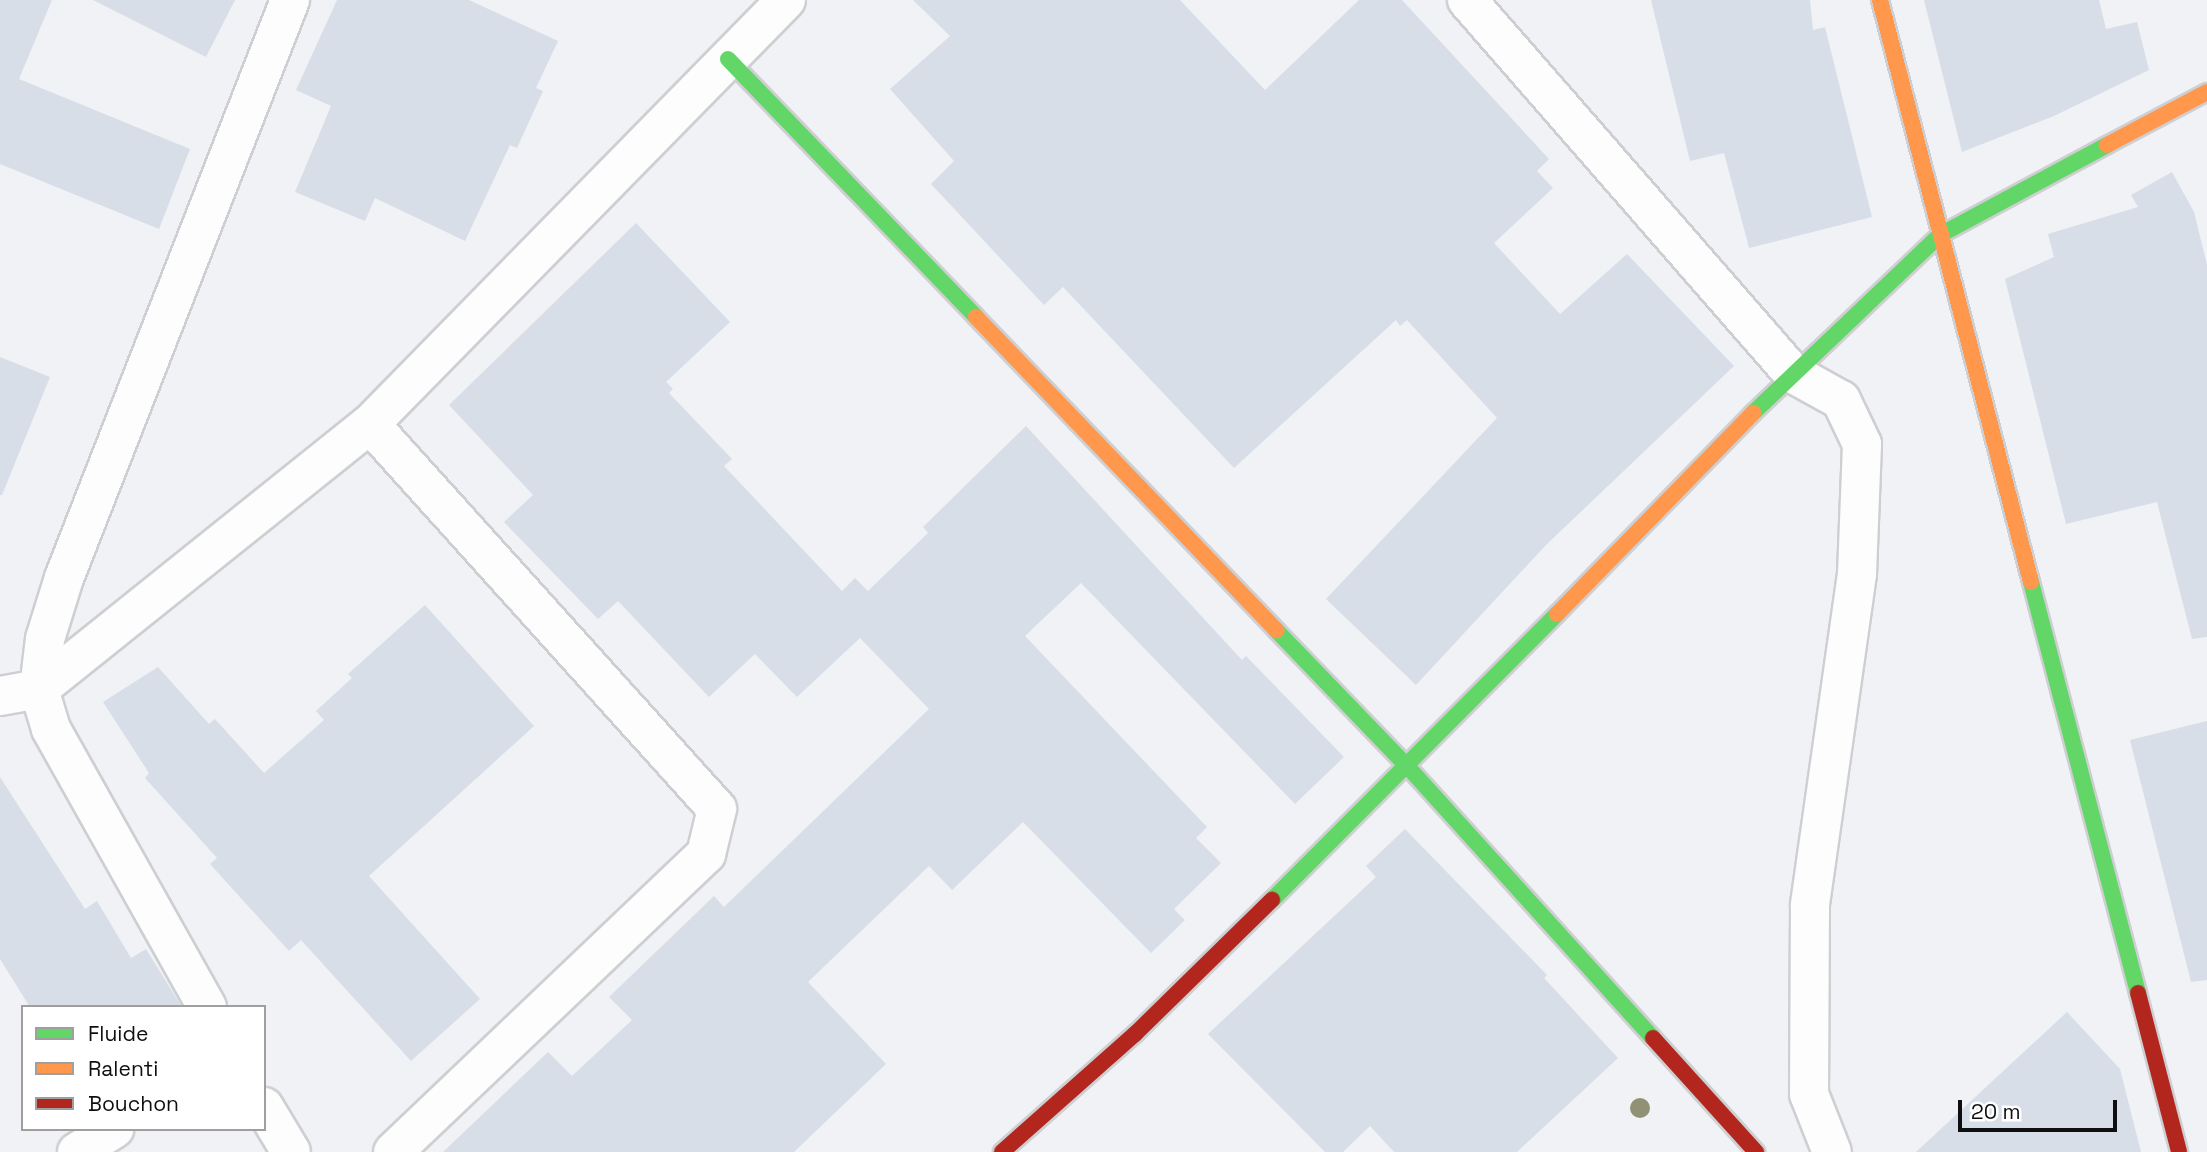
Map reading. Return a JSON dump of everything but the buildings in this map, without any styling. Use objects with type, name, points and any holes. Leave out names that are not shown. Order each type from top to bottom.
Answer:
[{"type":"street","points":[[206,1005],[51,729],[39,689],[45,639],[64,578],[290,0]]},
{"type":"street","points":[[0,696],[39,689],[370,424],[786,0]]},
{"type":"street","points":[[1467,0],[1792,373],[1841,400],[1862,444],[1857,574],[1810,905],[1809,1094],[1832,1152]]},
{"type":"street","points":[[1880,0],[2179,1152]]},
{"type":"street","points":[[728,59],[1408,767],[1756,1152]]},
{"type":"street","points":[[1002,1152],[1135,1034],[1408,767],[1792,373],[1940,235],[2207,92]]},
{"type":"street","points":[[370,424],[717,809],[706,854],[393,1152]]},
{"type":"street","points":[[266,1110],[291,1152]]},
{"type":"street","points":[[78,1152],[111,1131]]},
{"type":"traffic: fast","points":[[728,59],[976,317]]},
{"type":"traffic: fast","points":[[1753,413],[1940,235],[2107,145]]},
{"type":"traffic: fast","points":[[2031,582],[2138,993]]},
{"type":"traffic: fast","points":[[1272,900],[1557,614]]},
{"type":"traffic: fast","points":[[1276,630],[1408,767],[1653,1038]]},
{"type":"traffic: slow","points":[[1880,0],[2031,582]]},
{"type":"traffic: slow","points":[[2107,145],[2207,92]]},
{"type":"traffic: slow","points":[[976,317],[1276,630]]},
{"type":"traffic: slow","points":[[1557,614],[1753,413]]},
{"type":"traffic: jam","points":[[1002,1152],[1135,1034],[1272,900]]},
{"type":"traffic: jam","points":[[2138,993],[2179,1152]]},
{"type":"traffic: jam","points":[[1653,1038],[1756,1152]]}]
